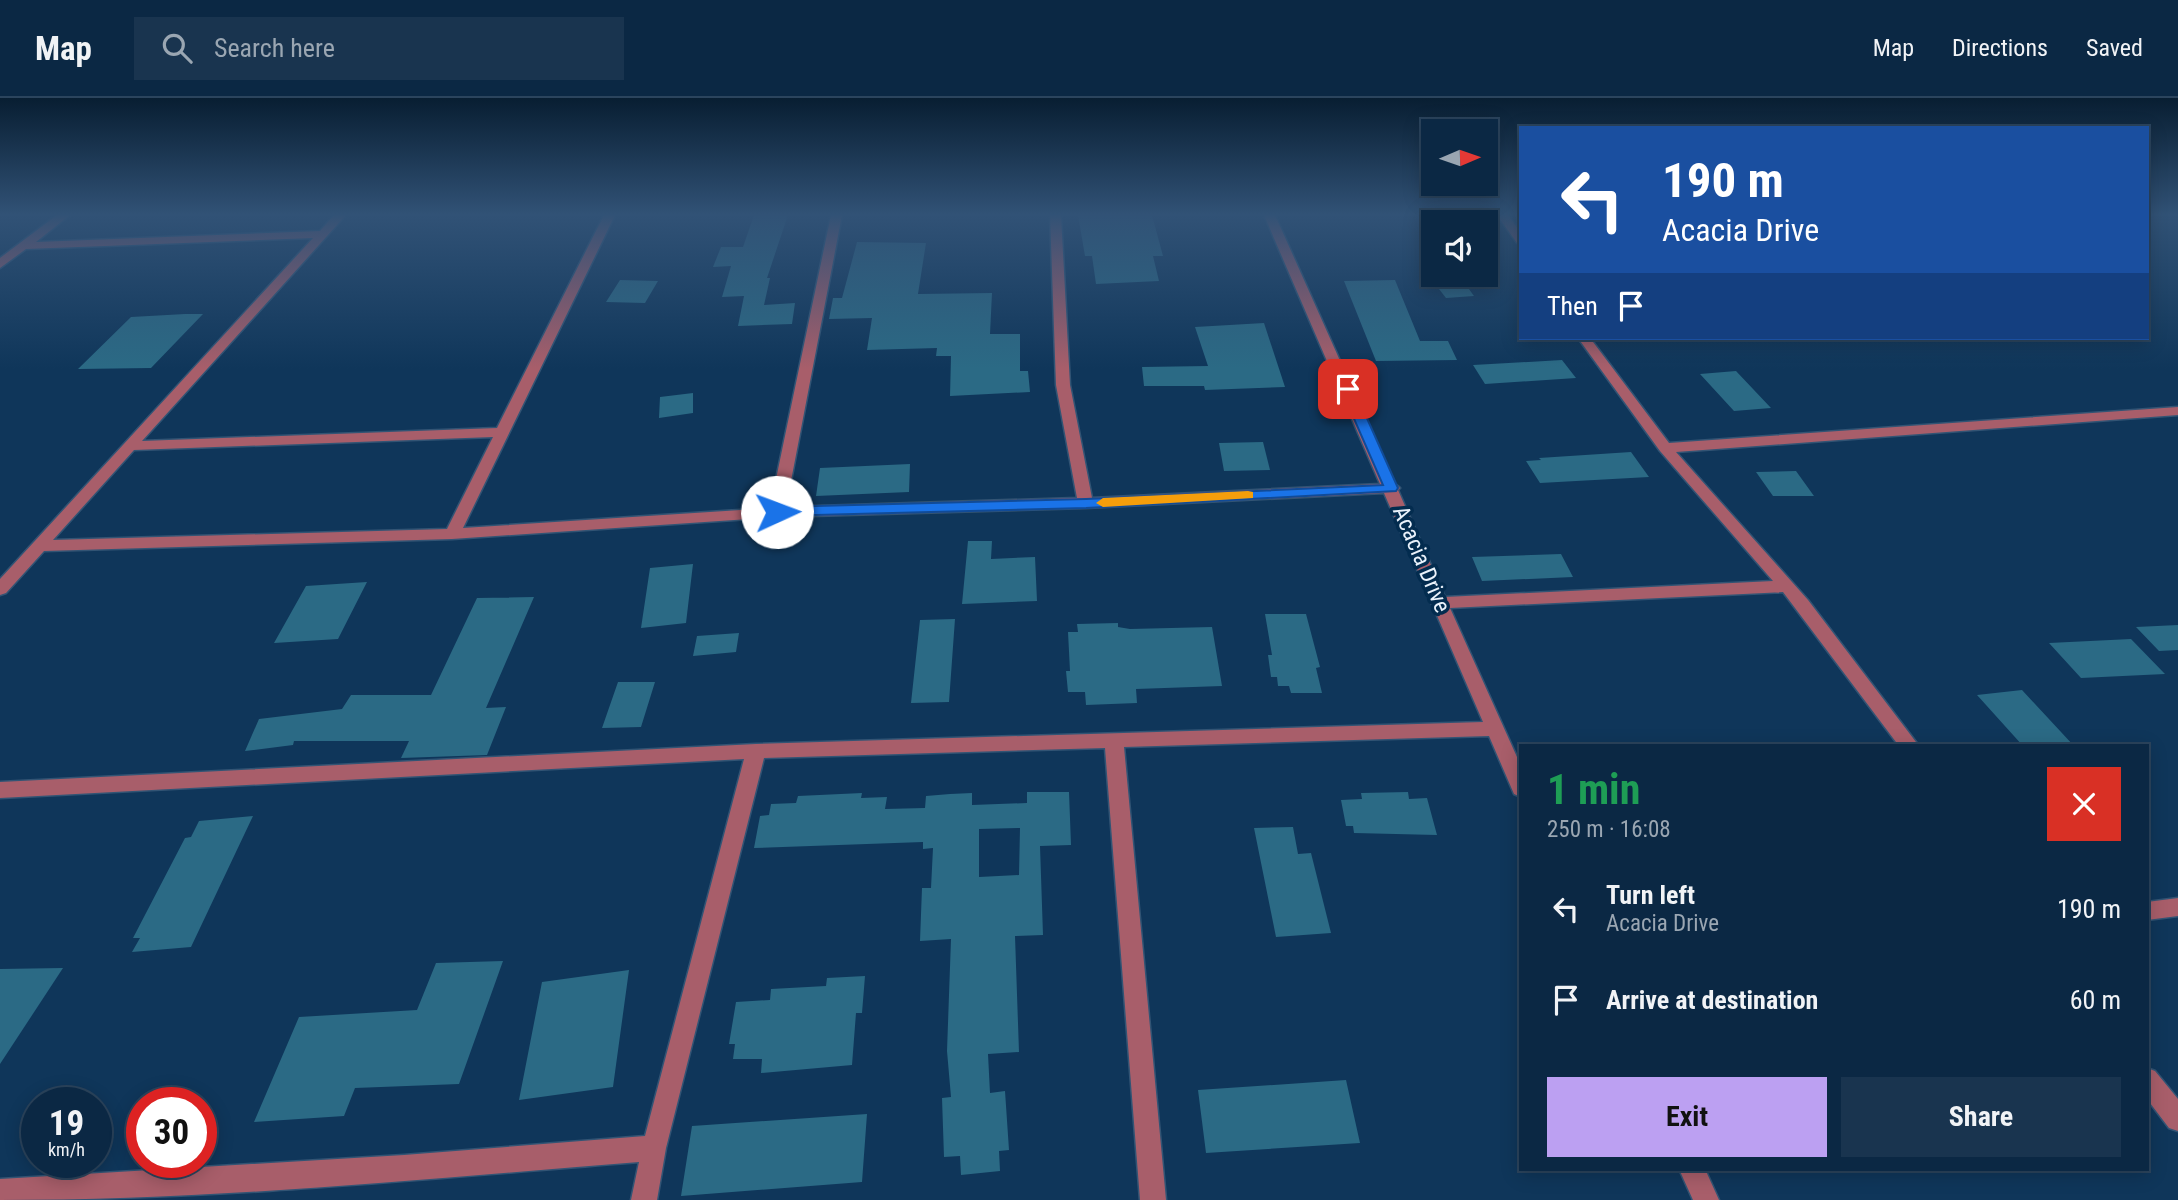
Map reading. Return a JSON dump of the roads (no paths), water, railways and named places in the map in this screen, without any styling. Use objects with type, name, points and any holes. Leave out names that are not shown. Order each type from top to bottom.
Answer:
[{"type":"street","points":[[0,589],[293,266]]},
{"type":"street","points":[[452,534],[584,266]]},
{"type":"street","points":[[777,512],[826,266]]},
{"type":"street","points":[[1057,266],[1063,384],[1086,503]]},
{"type":"street","name":"Acacia Drive","points":[[1293,266],[1392,488],[1519,785]]},
{"type":"street","points":[[1585,340],[1611,381],[1665,448],[1839,649],[1909,744]]},
{"type":"street","points":[[1665,448],[2178,411]]},
{"type":"street","points":[[130,446],[502,432]]},
{"type":"street","points":[[39,546],[452,534],[777,512],[1086,503],[1392,488]]},
{"type":"street","points":[[1440,603],[1787,586]]},
{"type":"street","points":[[0,790],[756,751],[1494,729]]},
{"type":"street","points":[[1114,742],[1153,1200]]},
{"type":"street","points":[[644,1200],[654,1148],[756,751]]},
{"type":"street","points":[[2149,911],[2178,907]]},
{"type":"street","points":[[2149,1082],[2178,1119]]},
{"type":"street","points":[[0,1192],[404,1168],[654,1148]]},
{"type":"street","points":[[1693,1171],[1706,1200]]}]
